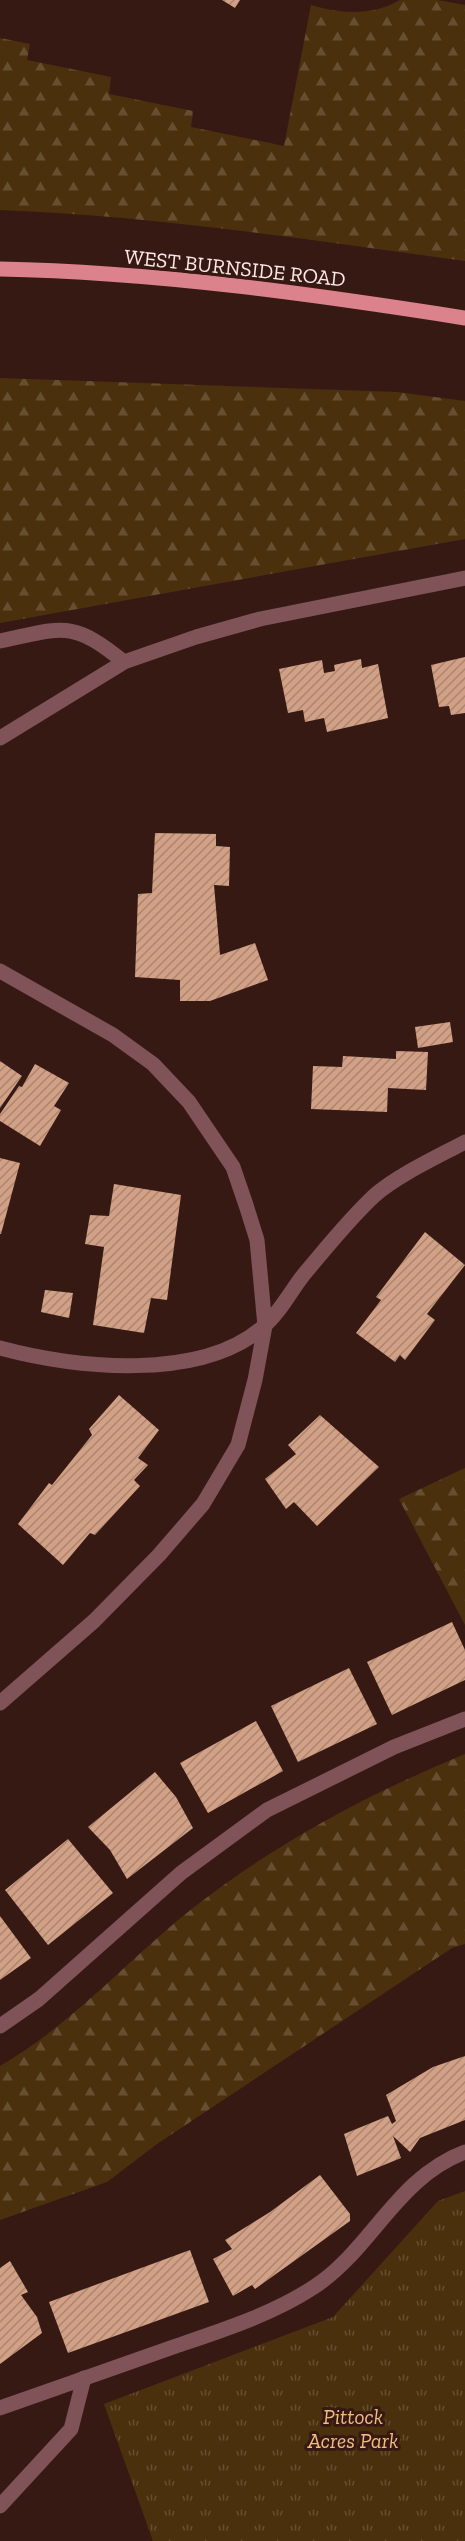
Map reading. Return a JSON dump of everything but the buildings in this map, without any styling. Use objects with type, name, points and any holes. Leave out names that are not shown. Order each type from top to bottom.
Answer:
[{"type":"main road","name":"WEST BURNSIDE ROAD","points":[[0,269],[50,270],[188,282],[380,305],[465,318]]},
{"type":"street","points":[[0,738],[124,662],[196,637],[260,619],[465,578]]},
{"type":"street","points":[[0,641],[52,630],[69,630],[87,635],[124,662]]},
{"type":"street","points":[[0,971],[113,1035],[153,1064],[189,1102],[232,1167],[246,1205],[257,1240],[264,1326],[255,1380],[238,1445],[203,1504],[159,1555],[94,1621],[0,1704]]},
{"type":"street","points":[[0,1348],[103,1365],[172,1363],[209,1355],[243,1342],[264,1326],[303,1274],[376,1195],[427,1162],[465,1142]]},
{"type":"street","points":[[0,2026],[39,1999],[181,1873],[267,1810],[394,1747],[465,1719]]},
{"type":"street","points":[[0,2408],[218,2331],[281,2306],[315,2287],[337,2269],[406,2190],[431,2169],[465,2152]]},
{"type":"street","points":[[0,2506],[71,2429],[84,2378]]},
{"type":"green space","points":[[400,0],[437,0],[465,5],[465,261],[175,223],[0,210],[0,38],[30,44],[27,60],[111,77],[109,94],[193,111],[191,127],[284,146],[311,5],[356,12],[379,9]]},
{"type":"green space","points":[[0,378],[397,392],[465,401],[465,539],[0,623]]},
{"type":"green space","points":[[465,1468],[465,1625],[399,1499]]},
{"type":"green space","points":[[465,1754],[465,1944],[452,1948],[157,2144],[107,2182],[0,2220],[0,2066],[52,2031],[193,1908],[257,1862],[358,1803]]},
{"type":"green space","name":"Pittock Acres Park","points":[[465,2191],[465,2541],[153,2541],[104,2404],[333,2317],[438,2201]]}]
